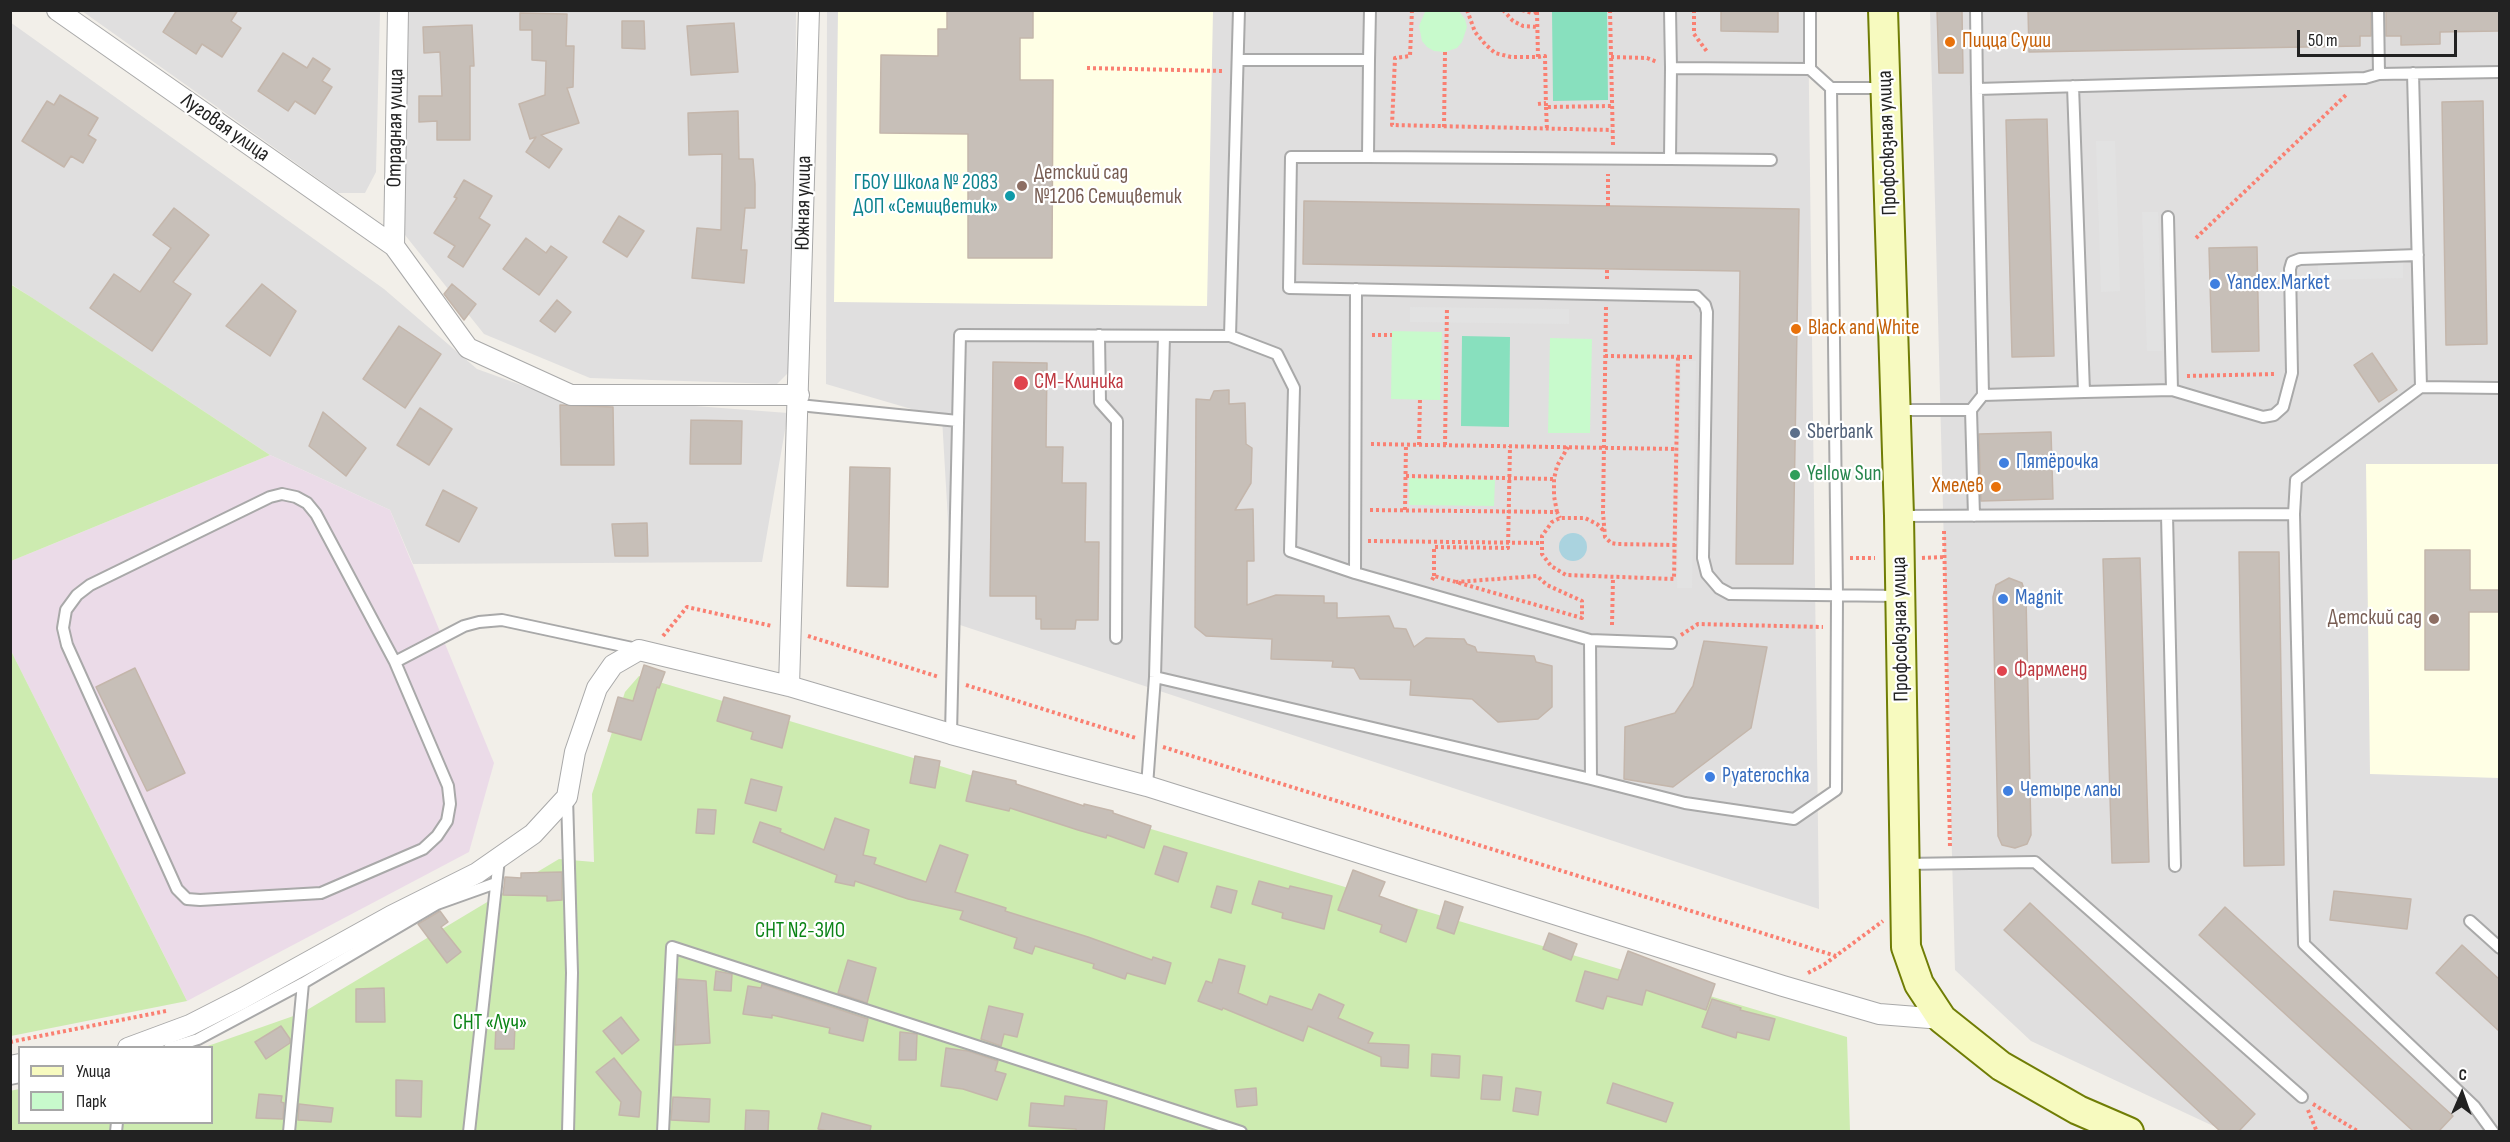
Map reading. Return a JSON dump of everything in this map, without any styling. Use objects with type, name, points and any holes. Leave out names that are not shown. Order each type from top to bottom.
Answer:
[{"type":"main road","name":"Профсоюзная улица","points":[[1883,10],[1899,516],[1906,947],[1919,984],[1942,1019],[2001,1066],[2078,1110],[2129,1131]]},
{"type":"street","name":"Отрадная улица","points":[[394,246],[398,10]]},
{"type":"street","name":"Южная улица","points":[[789,686],[809,10]]},
{"type":"street","name":"Луговая улица","points":[[57,11],[394,246],[468,348],[571,395],[799,400]]},
{"type":"street","points":[[131,1046],[190,1025],[216,1012],[391,916],[477,873],[533,834],[567,797],[575,752],[597,688],[613,665],[639,650],[789,686],[951,734],[1147,786],[1783,986],[1879,1014],[1942,1019]]},
{"type":"lane","points":[[1230,336],[1239,10]]},
{"type":"lane","points":[[1368,158],[1370,10]]},
{"type":"lane","points":[[1670,10],[1670,159]]},
{"type":"lane","points":[[1809,10],[1810,69]]},
{"type":"lane","points":[[1974,516],[1971,410],[1983,395],[1976,10]]},
{"type":"lane","points":[[2378,10],[2379,74]]},
{"type":"lane","points":[[1238,66],[1369,60]]},
{"type":"lane","points":[[1671,68],[1810,69],[1831,87],[1886,88]]},
{"type":"lane","points":[[1977,89],[2365,78],[2379,74],[2499,72]]},
{"type":"lane","points":[[2414,73],[2421,387]]},
{"type":"lane","points":[[2073,86],[2084,392]]},
{"type":"lane","points":[[1155,677],[1685,803],[1794,819],[1836,790],[1837,596],[1831,87]]},
{"type":"lane","points":[[1771,160],[1291,157],[1289,288],[1696,296],[1705,305],[1703,558],[1707,574],[1719,588],[1730,594],[1900,596]]},
{"type":"lane","points":[[2168,217],[2172,390]]},
{"type":"lane","points":[[1983,395],[2172,390],[2263,417],[2274,415],[2283,407],[2292,374],[2290,269],[2292,262],[2300,259],[2418,255]]},
{"type":"lane","points":[[1355,573],[1356,289]]},
{"type":"lane","points":[[951,734],[960,335],[1230,336],[1276,354],[1294,388],[1290,551],[1355,573],[1590,640],[1671,643]]},
{"type":"lane","points":[[1099,335],[1100,402],[1117,421],[1116,638]]},
{"type":"lane","points":[[1147,786],[1155,677],[1164,336]]},
{"type":"lane","points":[[2493,1131],[2474,1106],[2304,944],[2294,514],[2296,480],[2421,387],[2499,387]]},
{"type":"lane","points":[[799,400],[958,421]]},
{"type":"lane","points":[[1896,410],[1971,410]]},
{"type":"lane","points":[[282,494],[296,497],[307,503],[316,514],[395,662],[448,786],[450,804],[447,821],[437,836],[423,849],[321,893],[186,899],[177,889],[67,645],[63,628],[66,610],[77,595],[90,585],[270,497],[282,494]]},
{"type":"lane","points":[[1899,516],[2294,514]]},
{"type":"lane","points":[[2168,515],[2175,866]]},
{"type":"lane","points":[[395,662],[464,626],[502,620],[639,650]]},
{"type":"lane","points":[[1590,640],[1591,779]]},
{"type":"lane","points":[[567,797],[572,973],[568,1131]]},
{"type":"lane","points":[[469,1131],[499,858]]},
{"type":"lane","points":[[1904,864],[2035,862],[2302,1098]]},
{"type":"lane","points":[[173,1046],[198,1039],[303,983],[437,904],[496,883]]},
{"type":"lane","points":[[2470,921],[2499,948]]},
{"type":"lane","points":[[663,1131],[672,947],[1241,1131]]},
{"type":"lane","points":[[289,1131],[303,983]]},
{"type":"path","points":[[1412,10],[1410,56],[1395,58],[1392,125],[1612,130]]},
{"type":"path","points":[[1467,10],[1475,32],[1495,53],[1511,57],[1545,56],[1547,129]]},
{"type":"path","points":[[1503,10],[1513,21],[1523,26],[1538,27]]},
{"type":"path","points":[[1522,10],[1532,13],[1538,11],[1538,57]]},
{"type":"path","points":[[1608,206],[1612,130],[1610,10]]},
{"type":"path","points":[[1694,10],[1694,34],[1705,51],[1711,54]]},
{"type":"path","points":[[1444,127],[1445,52]]},
{"type":"path","points":[[1611,57],[1647,58],[1671,68]]},
{"type":"path","points":[[1087,68],[1238,66]]},
{"type":"path","points":[[2196,238],[2365,78]]},
{"type":"path","points":[[1538,104],[1612,106]]},
{"type":"path","points":[[1445,445],[1448,291]]},
{"type":"path","points":[[1606,293],[1603,530],[1605,537],[1611,543],[1675,545]]},
{"type":"path","points":[[1603,530],[1585,518],[1560,518],[1546,528],[1541,543],[1545,560],[1557,571],[1578,576],[1674,579],[1678,357],[1605,356]]},
{"type":"path","points":[[2172,377],[2292,374]]},
{"type":"path","points":[[1419,445],[1420,399]]},
{"type":"path","points":[[1370,455],[1370,444],[1676,449]]},
{"type":"path","points":[[1405,510],[1407,444]]},
{"type":"path","points":[[1434,576],[1434,547],[1508,548],[1510,446]]},
{"type":"path","points":[[1560,518],[1554,496],[1554,479],[1557,466],[1568,447]]},
{"type":"path","points":[[1406,476],[1554,479]]},
{"type":"path","points":[[1369,499],[1369,520]]},
{"type":"path","points":[[1369,510],[1557,512]]},
{"type":"path","points":[[1944,516],[1950,863]]},
{"type":"path","points":[[1369,530],[1368,541],[1541,543]]},
{"type":"path","points":[[1456,582],[1537,576],[1547,585],[1582,601],[1582,618]]},
{"type":"path","points":[[1612,641],[1613,578]]},
{"type":"path","points":[[1671,643],[1698,624],[1837,627]]},
{"type":"path","points":[[791,630],[1836,956]]},
{"type":"path","points":[[1783,986],[1825,964],[1904,905]]},
{"type":"path","points":[[2302,1098],[2317,1131]]},
{"type":"path","points":[[2302,1098],[2359,1131]]},
{"type":"shaded area","points":[[82,11],[380,11],[376,172],[365,193],[338,193]]},
{"type":"shaded area","points":[[406,11],[796,11],[794,367],[777,384],[590,378],[484,334],[401,230]]},
{"type":"shaded area","points":[[827,11],[1808,11],[1819,909],[954,623],[942,418],[826,384]]},
{"type":"shaded area","name":"Детский сад №1206 Семицветик","points":[[838,11],[1213,11],[1207,306],[834,302]]},
{"type":"shaded area","points":[[1930,11],[2499,11],[2499,1131],[2224,1131],[2031,1041],[1955,970]]},
{"type":"shaded area","points":[[10,22],[384,289],[477,369],[549,395],[788,413],[762,562],[413,564],[390,510],[270,455],[11,284]]},
{"type":"shaded area","points":[[2096,141],[2115,141],[2120,291],[2101,292]]},
{"type":"shaded area","points":[[2142,212],[2158,212],[2162,351],[2147,351]]},
{"type":"shaded area","points":[[2403,263],[2403,278],[2318,280],[2318,265]]},
{"type":"shaded area","points":[[1410,307],[1569,309],[1569,324],[1410,322]]},
{"type":"shaded area","points":[[1681,361],[1696,361],[1692,588],[1677,588]]},
{"type":"shaded area","points":[[270,455],[390,510],[494,763],[469,852],[187,1001],[11,651],[11,561]]},
{"type":"shaded area","name":"Детский сад","points":[[2366,464],[2499,464],[2499,778],[2370,774]]},
{"type":"green space","points":[[1458,10],[1465,19],[1467,27],[1462,42],[1457,48],[1445,52],[1434,51],[1427,47],[1422,41],[1419,26],[1425,12]]},
{"type":"green space","points":[[1552,11],[1607,11],[1608,100],[1553,101]]},
{"type":"green space","points":[[10,284],[31,297],[270,455],[11,561]]},
{"type":"green space","points":[[1392,331],[1442,332],[1440,400],[1391,399]]},
{"type":"green space","points":[[1462,336],[1510,337],[1509,427],[1461,426]]},
{"type":"green space","points":[[1550,338],[1592,339],[1590,433],[1548,433]]},
{"type":"green space","points":[[1409,478],[1495,480],[1494,506],[1409,505]]},
{"type":"green space","points":[[11,651],[187,1001],[11,1036]]},
{"type":"green space","name":"СНТ N2-ЗИО","points":[[639,676],[1847,1037],[1850,1131],[11,1132],[10,1091],[18,1089],[18,1124],[213,1124],[213,1046],[208,1046],[302,1013],[559,859],[594,862],[592,794],[625,692]]},
{"type":"water","points":[[1573,533],[1583,537],[1587,547],[1583,557],[1573,561],[1563,557],[1559,547],[1563,537]]},
{"type":"building","points":[[177,10],[238,10],[231,21],[241,28],[222,57],[202,44],[196,54],[163,32]]},
{"type":"building","name":"ГБОУ Школа № 2083 ДОП «Семицветик»","points":[[947,10],[1033,10],[1033,38],[1020,38],[1020,80],[1053,80],[1052,258],[968,258],[968,134],[880,133],[881,55],[938,56],[938,29],[947,29]]},
{"type":"building","points":[[1721,10],[1778,10],[1778,32],[1721,31]]},
{"type":"building","name":"Пицца Суши","points":[[1937,10],[1962,10],[1963,73],[1939,73]]},
{"type":"building","points":[[2028,10],[2371,10],[2371,36],[2360,36],[2360,46],[2029,52]]},
{"type":"building","points":[[2386,10],[2499,10],[2499,31],[2440,32],[2440,44],[2401,45],[2401,36],[2386,36]]},
{"type":"building","points":[[520,13],[567,14],[566,46],[574,46],[573,87],[567,88],[579,123],[541,135],[562,149],[549,168],[526,152],[536,137],[530,139],[519,104],[545,95],[546,61],[532,60],[532,30],[520,30]]},
{"type":"building","points":[[622,21],[644,21],[645,49],[622,48]]},
{"type":"building","points":[[734,23],[738,72],[691,75],[687,26]]},
{"type":"building","points":[[472,25],[474,66],[470,66],[470,140],[437,140],[437,121],[419,122],[419,96],[442,96],[440,52],[424,53],[423,27]]},
{"type":"building","points":[[283,53],[307,68],[313,58],[330,69],[322,81],[332,87],[315,114],[295,101],[288,111],[258,91]]},
{"type":"building","points":[[60,95],[98,118],[88,135],[96,140],[83,163],[71,156],[64,167],[22,141],[47,101],[54,105]]},
{"type":"building","points":[[2483,101],[2487,344],[2446,345],[2442,102]]},
{"type":"building","points":[[738,111],[739,159],[753,159],[755,184],[755,208],[745,208],[741,250],[747,250],[744,283],[692,278],[697,228],[721,230],[722,154],[689,155],[688,113]]},
{"type":"building","points":[[2047,119],[2054,356],[2012,357],[2006,120]]},
{"type":"building","points":[[464,180],[492,196],[479,218],[490,225],[463,267],[448,257],[455,246],[434,233],[457,198],[454,197]]},
{"type":"building","points":[[1304,201],[1799,209],[1793,564],[1736,564],[1740,271],[1303,264]]},
{"type":"building","points":[[174,208],[209,235],[173,282],[191,294],[152,351],[90,308],[114,274],[140,292],[171,248],[153,235]]},
{"type":"building","points":[[619,216],[644,231],[627,257],[603,242]]},
{"type":"building","points":[[526,238],[546,253],[551,246],[567,257],[539,295],[503,269]]},
{"type":"building","points":[[2257,247],[2259,351],[2212,352],[2209,248]]},
{"type":"building","points":[[262,284],[296,311],[270,356],[226,326]]},
{"type":"building","points":[[452,284],[476,304],[464,320],[444,294]]},
{"type":"building","points":[[557,300],[571,312],[555,332],[540,321]]},
{"type":"building","points":[[399,326],[441,354],[405,408],[363,379]]},
{"type":"building","points":[[2372,353],[2397,390],[2379,402],[2354,365]]},
{"type":"building","points":[[993,362],[1047,363],[1046,447],[1063,447],[1062,483],[1086,483],[1085,542],[1099,542],[1098,620],[1076,620],[1075,629],[1041,629],[1041,619],[1036,619],[1036,596],[990,596]]},
{"type":"building","points":[[1229,390],[1229,404],[1245,403],[1246,444],[1252,448],[1251,483],[1235,510],[1253,509],[1254,561],[1247,561],[1247,605],[1276,595],[1324,596],[1324,603],[1337,603],[1337,618],[1389,616],[1394,628],[1406,629],[1414,647],[1426,638],[1464,639],[1467,644],[1475,647],[1477,652],[1534,656],[1536,662],[1552,666],[1552,707],[1538,719],[1498,722],[1472,699],[1410,695],[1411,680],[1360,679],[1354,668],[1332,667],[1333,661],[1271,659],[1272,639],[1206,636],[1195,627],[1196,399],[1210,400],[1214,391]]},
{"type":"building","points":[[560,405],[613,407],[614,465],[561,465]]},
{"type":"building","points":[[420,408],[452,429],[429,465],[397,445]]},
{"type":"building","points":[[323,412],[366,448],[346,476],[309,446]]},
{"type":"building","points":[[691,420],[742,421],[741,464],[690,464]]},
{"type":"building","points":[[2051,432],[2053,499],[1981,501],[1979,434]]},
{"type":"building","points":[[850,467],[890,468],[888,587],[847,586]]},
{"type":"building","points":[[443,490],[477,508],[459,542],[426,525]]},
{"type":"building","points":[[647,523],[648,556],[615,556],[612,524]]},
{"type":"building","points":[[2425,550],[2470,550],[2470,590],[2499,590],[2499,612],[2469,612],[2469,670],[2425,670]]},
{"type":"building","points":[[2239,552],[2279,552],[2284,865],[2244,866]]},
{"type":"building","points":[[2140,558],[2149,862],[2112,863],[2103,559]]},
{"type":"building","points":[[2009,578],[2022,583],[2026,596],[2031,835],[2027,844],[2015,848],[2002,845],[1998,836],[1993,597],[1996,585]]},
{"type":"building","points":[[1704,641],[1767,647],[1751,728],[1673,787],[1624,779],[1625,727],[1675,713],[1693,686]]},
{"type":"building","points":[[644,665],[665,672],[659,688],[657,687],[641,740],[608,731],[618,697],[633,701]]},
{"type":"building","points":[[135,668],[185,773],[147,791],[96,687]]},
{"type":"building","points":[[724,697],[790,716],[782,748],[751,739],[753,732],[717,721]]},
{"type":"building","points":[[915,756],[940,761],[935,788],[910,783]]},
{"type":"building","points":[[973,771],[1016,781],[1016,784],[1084,806],[1084,804],[1113,811],[1113,813],[1151,826],[1144,848],[1107,835],[1106,838],[1010,808],[1009,811],[966,801]]},
{"type":"building","points":[[751,779],[782,787],[776,811],[745,803]]},
{"type":"building","points":[[698,809],[716,810],[714,834],[696,833]]},
{"type":"building","points":[[835,818],[869,830],[863,855],[876,858],[874,864],[926,882],[940,845],[968,855],[955,892],[1152,960],[1153,957],[1171,963],[1165,984],[1127,973],[1125,979],[1093,968],[1094,964],[1035,946],[1032,954],[1014,948],[1017,938],[960,919],[963,911],[908,899],[855,881],[854,886],[835,882],[837,875],[753,842],[760,822],[781,829],[780,832],[824,850]]},
{"type":"building","points":[[1164,846],[1187,853],[1178,882],[1155,874]]},
{"type":"building","points":[[1353,870],[1385,882],[1379,896],[1417,910],[1406,942],[1380,932],[1382,925],[1338,910]]},
{"type":"building","points":[[562,872],[562,900],[547,901],[547,896],[503,895],[505,877],[521,878],[521,873]]},
{"type":"building","points":[[1259,881],[1332,896],[1324,929],[1282,918],[1283,913],[1252,904]]},
{"type":"building","points":[[1217,886],[1237,891],[1231,913],[1211,907]]},
{"type":"building","points":[[2334,891],[2411,899],[2407,929],[2330,920]]},
{"type":"building","points":[[1445,901],[1463,907],[1454,934],[1437,928]]},
{"type":"building","points":[[2030,903],[2255,1114],[2239,1131],[2220,1131],[2004,930]]},
{"type":"building","points":[[2225,907],[2453,1116],[2439,1131],[2413,1131],[2199,935]]},
{"type":"building","points":[[440,911],[448,922],[441,927],[461,952],[447,963],[418,924]]},
{"type":"building","points":[[1549,933],[1577,944],[1571,960],[1543,949]]},
{"type":"building","points":[[2462,945],[2499,979],[2499,1031],[2436,973]]},
{"type":"building","points":[[1628,951],[1715,984],[1706,1010],[1646,990],[1642,1005],[1607,996],[1603,1009],[1576,1001],[1585,971],[1618,980]]},
{"type":"building","points":[[1219,959],[1245,966],[1238,993],[1267,1005],[1270,996],[1312,1010],[1319,994],[1344,1005],[1338,1018],[1373,1033],[1368,1043],[1409,1045],[1408,1068],[1381,1066],[1381,1057],[1308,1026],[1303,1041],[1223,1008],[1222,1010],[1198,1001],[1206,981],[1212,983]]},
{"type":"building","points":[[848,960],[876,968],[867,1003],[838,993]]},
{"type":"building","points":[[716,971],[732,974],[731,991],[714,990]]},
{"type":"building","points":[[678,979],[706,981],[710,1043],[675,1045]]},
{"type":"building","points":[[762,984],[868,1019],[863,1041],[829,1033],[830,1028],[772,1015],[772,1018],[743,1014],[748,986],[761,988]]},
{"type":"building","points":[[384,988],[385,1022],[356,1022],[356,989]]},
{"type":"building","points":[[1712,999],[1741,1008],[1740,1010],[1775,1019],[1769,1040],[1737,1032],[1736,1038],[1702,1027]]},
{"type":"building","points":[[989,1006],[1023,1014],[1017,1037],[1004,1034],[1001,1046],[981,1039]]},
{"type":"building","points":[[621,1017],[639,1040],[622,1054],[603,1031]]},
{"type":"building","points":[[496,1025],[515,1026],[514,1049],[495,1049]]},
{"type":"building","points":[[281,1026],[290,1039],[290,1043],[266,1059],[255,1042]]},
{"type":"building","points":[[900,1032],[917,1034],[916,1060],[899,1060]]},
{"type":"building","points":[[946,1048],[968,1051],[998,1061],[995,1071],[1006,1074],[997,1100],[963,1089],[941,1086]]},
{"type":"building","points":[[1432,1054],[1460,1056],[1459,1078],[1431,1076]]},
{"type":"building","points":[[614,1058],[641,1092],[639,1117],[619,1115],[621,1102],[596,1072]]},
{"type":"building","points":[[1483,1075],[1502,1077],[1500,1100],[1481,1099]]},
{"type":"building","points":[[396,1080],[422,1081],[421,1117],[396,1116]]},
{"type":"building","points":[[1613,1083],[1673,1103],[1666,1122],[1607,1103]]},
{"type":"building","points":[[1256,1088],[1257,1105],[1237,1107],[1235,1090]]},
{"type":"building","points":[[1516,1088],[1541,1092],[1538,1115],[1513,1111]]},
{"type":"building","points":[[259,1094],[282,1096],[283,1119],[256,1118]]},
{"type":"building","points":[[1065,1096],[1107,1101],[1104,1131],[1076,1131],[1076,1129],[1029,1126],[1031,1103],[1064,1106]]},
{"type":"building","points":[[673,1097],[710,1099],[709,1122],[671,1120]]},
{"type":"building","points":[[299,1104],[333,1108],[331,1122],[298,1120]]},
{"type":"building","points":[[746,1110],[769,1111],[768,1131],[745,1131]]},
{"type":"building","points":[[822,1113],[871,1126],[870,1131],[818,1129]]},
{"type":"place","name":"Пицца Суши","points":[[1950,42]]},
{"type":"place","name":"Детский сад №1206 Семицветик","points":[[1022,186]]},
{"type":"place","name":"ГБОУ Школа № 2083 ДОП «Семицветик»","points":[[1010,196]]},
{"type":"place","name":"Yandex.Market","points":[[2215,284]]},
{"type":"place","name":"Black and White","points":[[1796,329]]},
{"type":"place","name":"СМ-Клиника","points":[[1021,383]]},
{"type":"place","name":"Sberbank","points":[[1795,433]]},
{"type":"place","name":"Пятёрочка","points":[[2004,463]]},
{"type":"place","name":"Yellow Sun","points":[[1795,475]]},
{"type":"place","name":"Хмелев","points":[[1996,487]]},
{"type":"place","name":"Magnit","points":[[2003,599]]},
{"type":"place","name":"Детский сад","points":[[2434,619]]},
{"type":"place","name":"Фармленд","points":[[2002,671]]},
{"type":"place","name":"Pyaterochka","points":[[1710,777]]},
{"type":"place","name":"Четыре лапы","points":[[2008,791]]},
{"type":"park label","name":"СНТ «Луч»","points":[[490,1024]]}]
